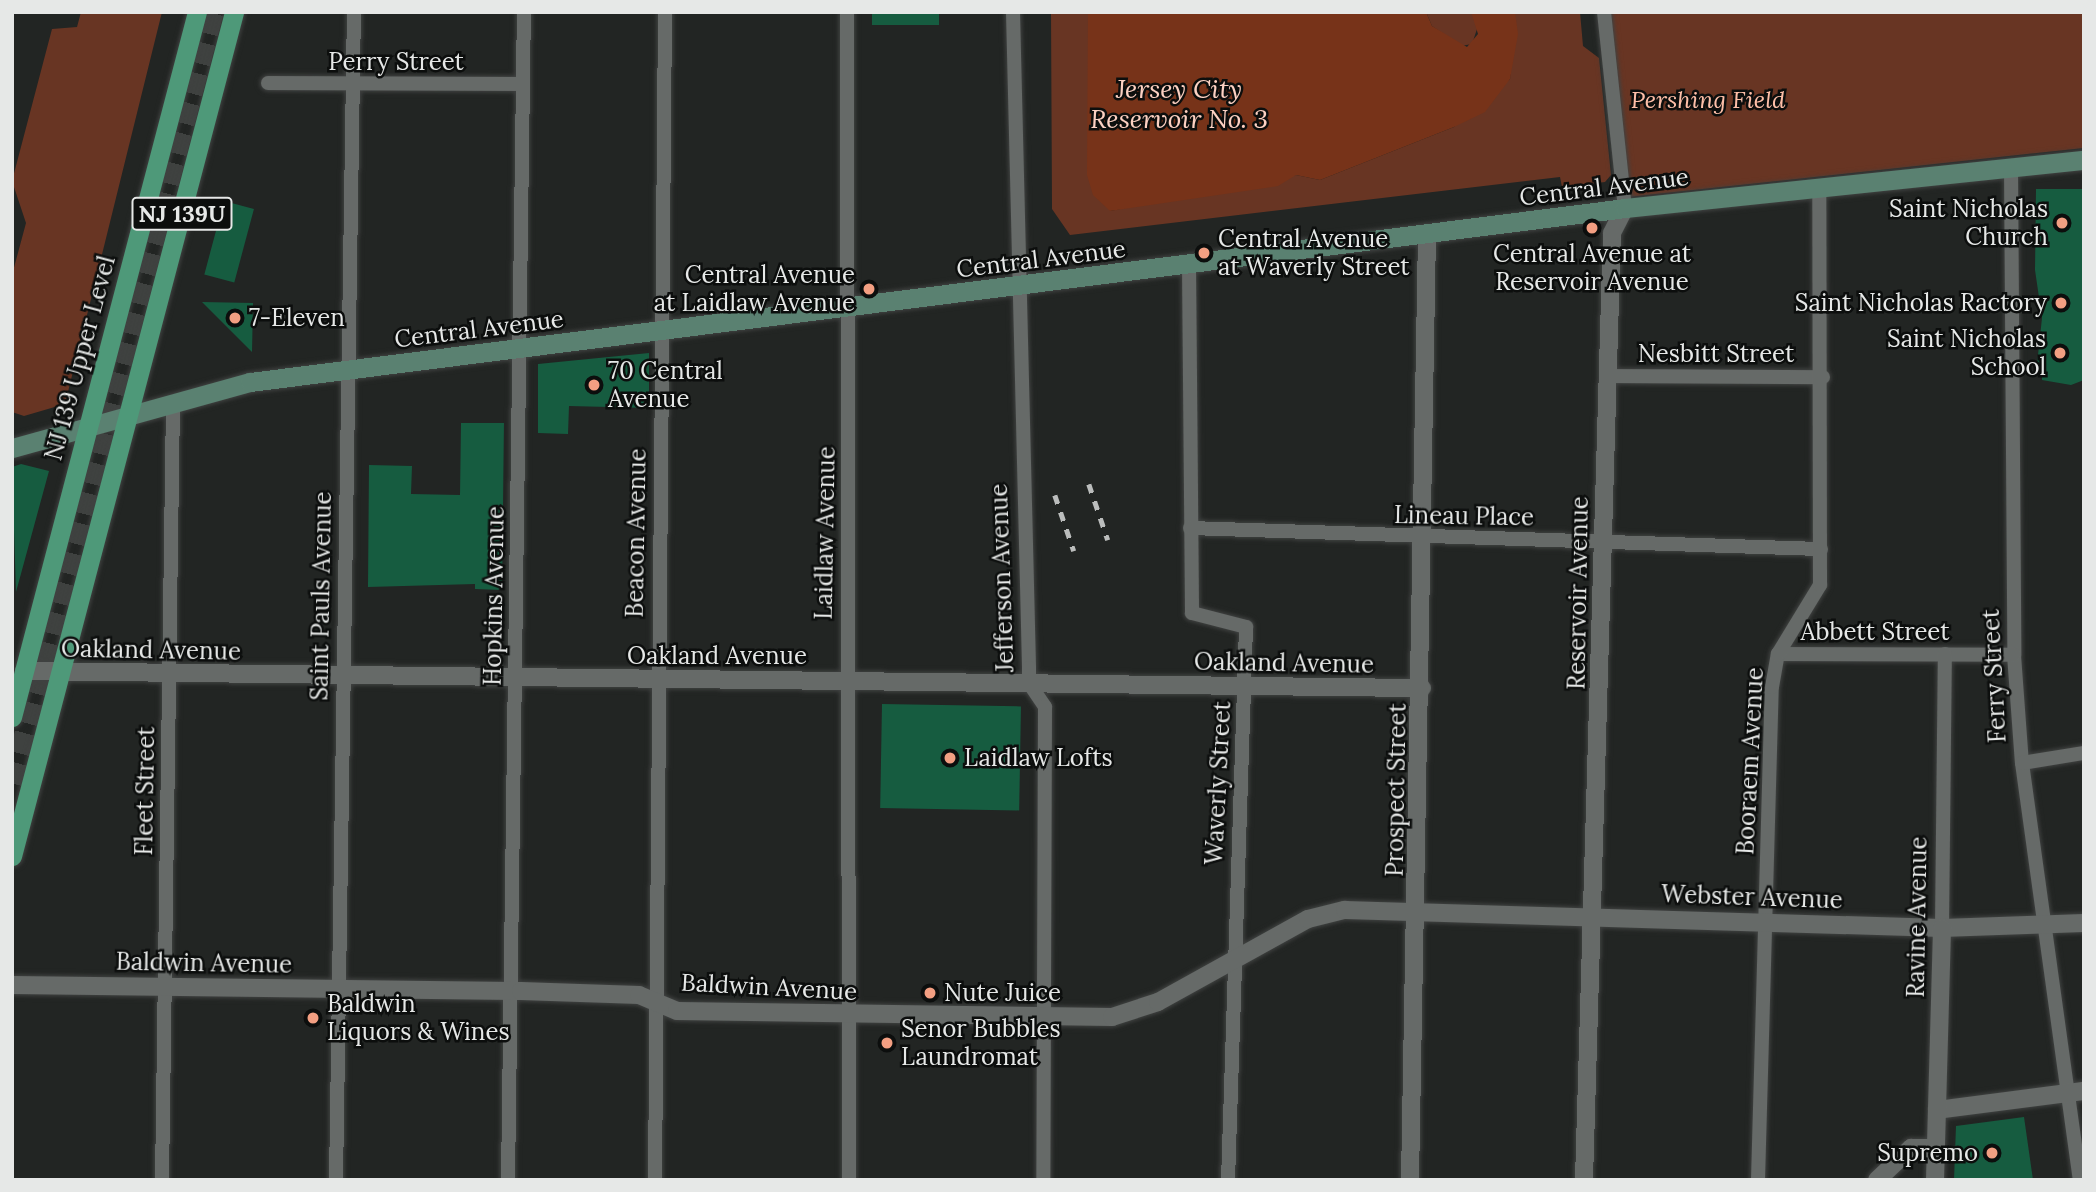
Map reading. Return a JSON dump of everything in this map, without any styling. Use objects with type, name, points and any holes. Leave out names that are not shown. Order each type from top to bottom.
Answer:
[{"type":"main road","name":"NJ 139 Upper Level","points":[[12,717],[18,671],[87,427],[197,12]]},
{"type":"main road","name":"NJ 139U","points":[[12,856],[130,416],[234,12]]},
{"type":"main road","name":"Central Avenue","points":[[12,449],[250,382],[661,333],[1625,208],[2084,160]]},
{"type":"street","name":"Saint Pauls Avenue","points":[[336,1180],[354,12]]},
{"type":"street","name":"Hopkins Avenue","points":[[508,1180],[513,991],[524,12]]},
{"type":"street","name":"Beacon Avenue","points":[[655,1180],[659,1002],[658,682],[665,12]]},
{"type":"street","name":"Laidlaw Avenue","points":[[847,12],[850,307],[846,680],[853,704],[847,1017],[849,1180]]},
{"type":"street","name":"Jefferson Avenue","points":[[1013,12],[1016,287],[1029,683],[1045,707],[1043,1180]]},
{"type":"street","name":"Reservoir Avenue","points":[[1584,1180],[1594,918],[1612,233],[1625,208],[1604,12]]},
{"type":"street","name":"Perry Street","points":[[268,83],[523,84]]},
{"type":"street","name":"Ferry Street","points":[[2011,166],[2014,655],[2022,763],[2075,1092],[2080,1180]]},
{"type":"street","name":"Booraem Avenue","points":[[1758,1180],[1778,654],[1820,585],[1823,377],[1819,188]]},
{"type":"street","name":"Prospect Street","points":[[1410,1180],[1425,540],[1427,233]]},
{"type":"street","name":"Waverly Street","points":[[1189,264],[1192,613],[1246,627],[1233,961],[1228,1180]]},
{"type":"street","name":"Nesbitt Street","points":[[1608,376],[1823,377]]},
{"type":"street","name":"Fleet Street","points":[[162,1180],[173,403]]},
{"type":"street","name":"Lineau Place","points":[[1190,528],[1425,540],[1821,549]]},
{"type":"street","name":"Abbett Street","points":[[1778,654],[2014,655]]},
{"type":"street","name":"Ravine Avenue","points":[[1935,1180],[1942,928],[1945,654]]},
{"type":"street","name":"Oakland Avenue","points":[[18,671],[658,682],[846,680],[1422,688]]},
{"type":"street","points":[[2022,763],[2084,753]]},
{"type":"street","name":"Baldwin Avenue","points":[[12,985],[513,991],[639,995],[677,1011],[847,1017],[1112,1017],[1158,1002],[1308,919],[1345,911],[1418,911]]},
{"type":"street","name":"Webster Avenue","points":[[1418,911],[1594,918],[1766,920],[1942,928],[2047,927],[2084,923]]},
{"type":"street","points":[[1937,1110],[2075,1092]]},
{"type":"street","points":[[1877,1180],[1911,1148],[1936,1148]]},
{"type":"green space","points":[[81,12],[162,12],[65,404],[24,416],[12,412],[12,275],[26,223],[12,181],[52,29],[77,27]]},
{"type":"green space","points":[[1051,12],[1088,12],[1110,211],[1296,175],[1320,180],[1454,127],[1510,79],[1515,12],[1580,12],[1583,46],[1599,58],[1611,175],[1605,182],[1562,187],[1560,177],[1070,235],[1052,209]]},
{"type":"green space","points":[[1426,12],[1473,14],[1479,23],[1472,44],[1461,46],[1432,26]]},
{"type":"green space","name":"Pershing Field","points":[[1609,12],[2084,12],[2084,148],[1628,197]]},
{"type":"water","name":"Jersey City Reservoir No. 3","points":[[1088,12],[1426,12],[1432,26],[1467,47],[1478,34],[1471,12],[1515,12],[1518,34],[1510,79],[1485,112],[1454,127],[1320,180],[1296,175],[1278,186],[1110,211],[1093,195],[1087,175]]},
{"type":"building","points":[[872,12],[939,12],[939,25],[872,25]]},
{"type":"building","points":[[2036,189],[2084,189],[2084,380],[2071,385],[2042,380],[2042,364],[2037,364],[2042,318],[2035,270]]},
{"type":"building","points":[[224,201],[254,209],[234,282],[204,274]]},
{"type":"building","name":"7-Eleven","points":[[202,302],[253,303],[252,352]]},
{"type":"building","name":"70 Central Avenue","points":[[649,353],[649,408],[569,406],[568,434],[538,433],[538,364]]},
{"type":"building","points":[[461,423],[504,423],[502,590],[475,589],[475,584],[368,587],[369,465],[412,466],[411,494],[460,495]]},
{"type":"building","points":[[21,464],[49,471],[16,592],[12,467]]},
{"type":"building","name":"Laidlaw Lofts","points":[[882,704],[1021,706],[1019,810],[880,808]]},
{"type":"building","name":"Supremo","points":[[2024,1117],[2033,1180],[1954,1180],[1956,1126]]},
{"type":"tunnel","points":[[12,783],[213,12]]},
{"type":"railway","points":[[1089,484],[1108,540]]},
{"type":"railway","points":[[1055,495],[1074,551]]},
{"type":"place","name":"Saint Nicholas Church","points":[[2062,223]]},
{"type":"place","name":"Central Avenue at Reservoir Avenue","points":[[1592,228]]},
{"type":"place","name":"Central Avenue at Waverly Street","points":[[1204,253]]},
{"type":"place","name":"Central Avenue at Laidlaw Avenue","points":[[869,289]]},
{"type":"place","name":"Saint Nicholas Ractory","points":[[2061,303]]},
{"type":"place","name":"7-Eleven","points":[[235,318]]},
{"type":"place","name":"Saint Nicholas School","points":[[2060,353]]},
{"type":"place","name":"70 Central Avenue","points":[[594,385]]},
{"type":"place","name":"Laidlaw Lofts","points":[[950,758]]},
{"type":"place","name":"Nute Juice","points":[[930,993]]},
{"type":"place","name":"Baldwin Liquors & Wines","points":[[313,1018]]},
{"type":"place","name":"Senor Bubbles Laundromat","points":[[887,1043]]},
{"type":"place","name":"Supremo","points":[[1992,1153]]}]
